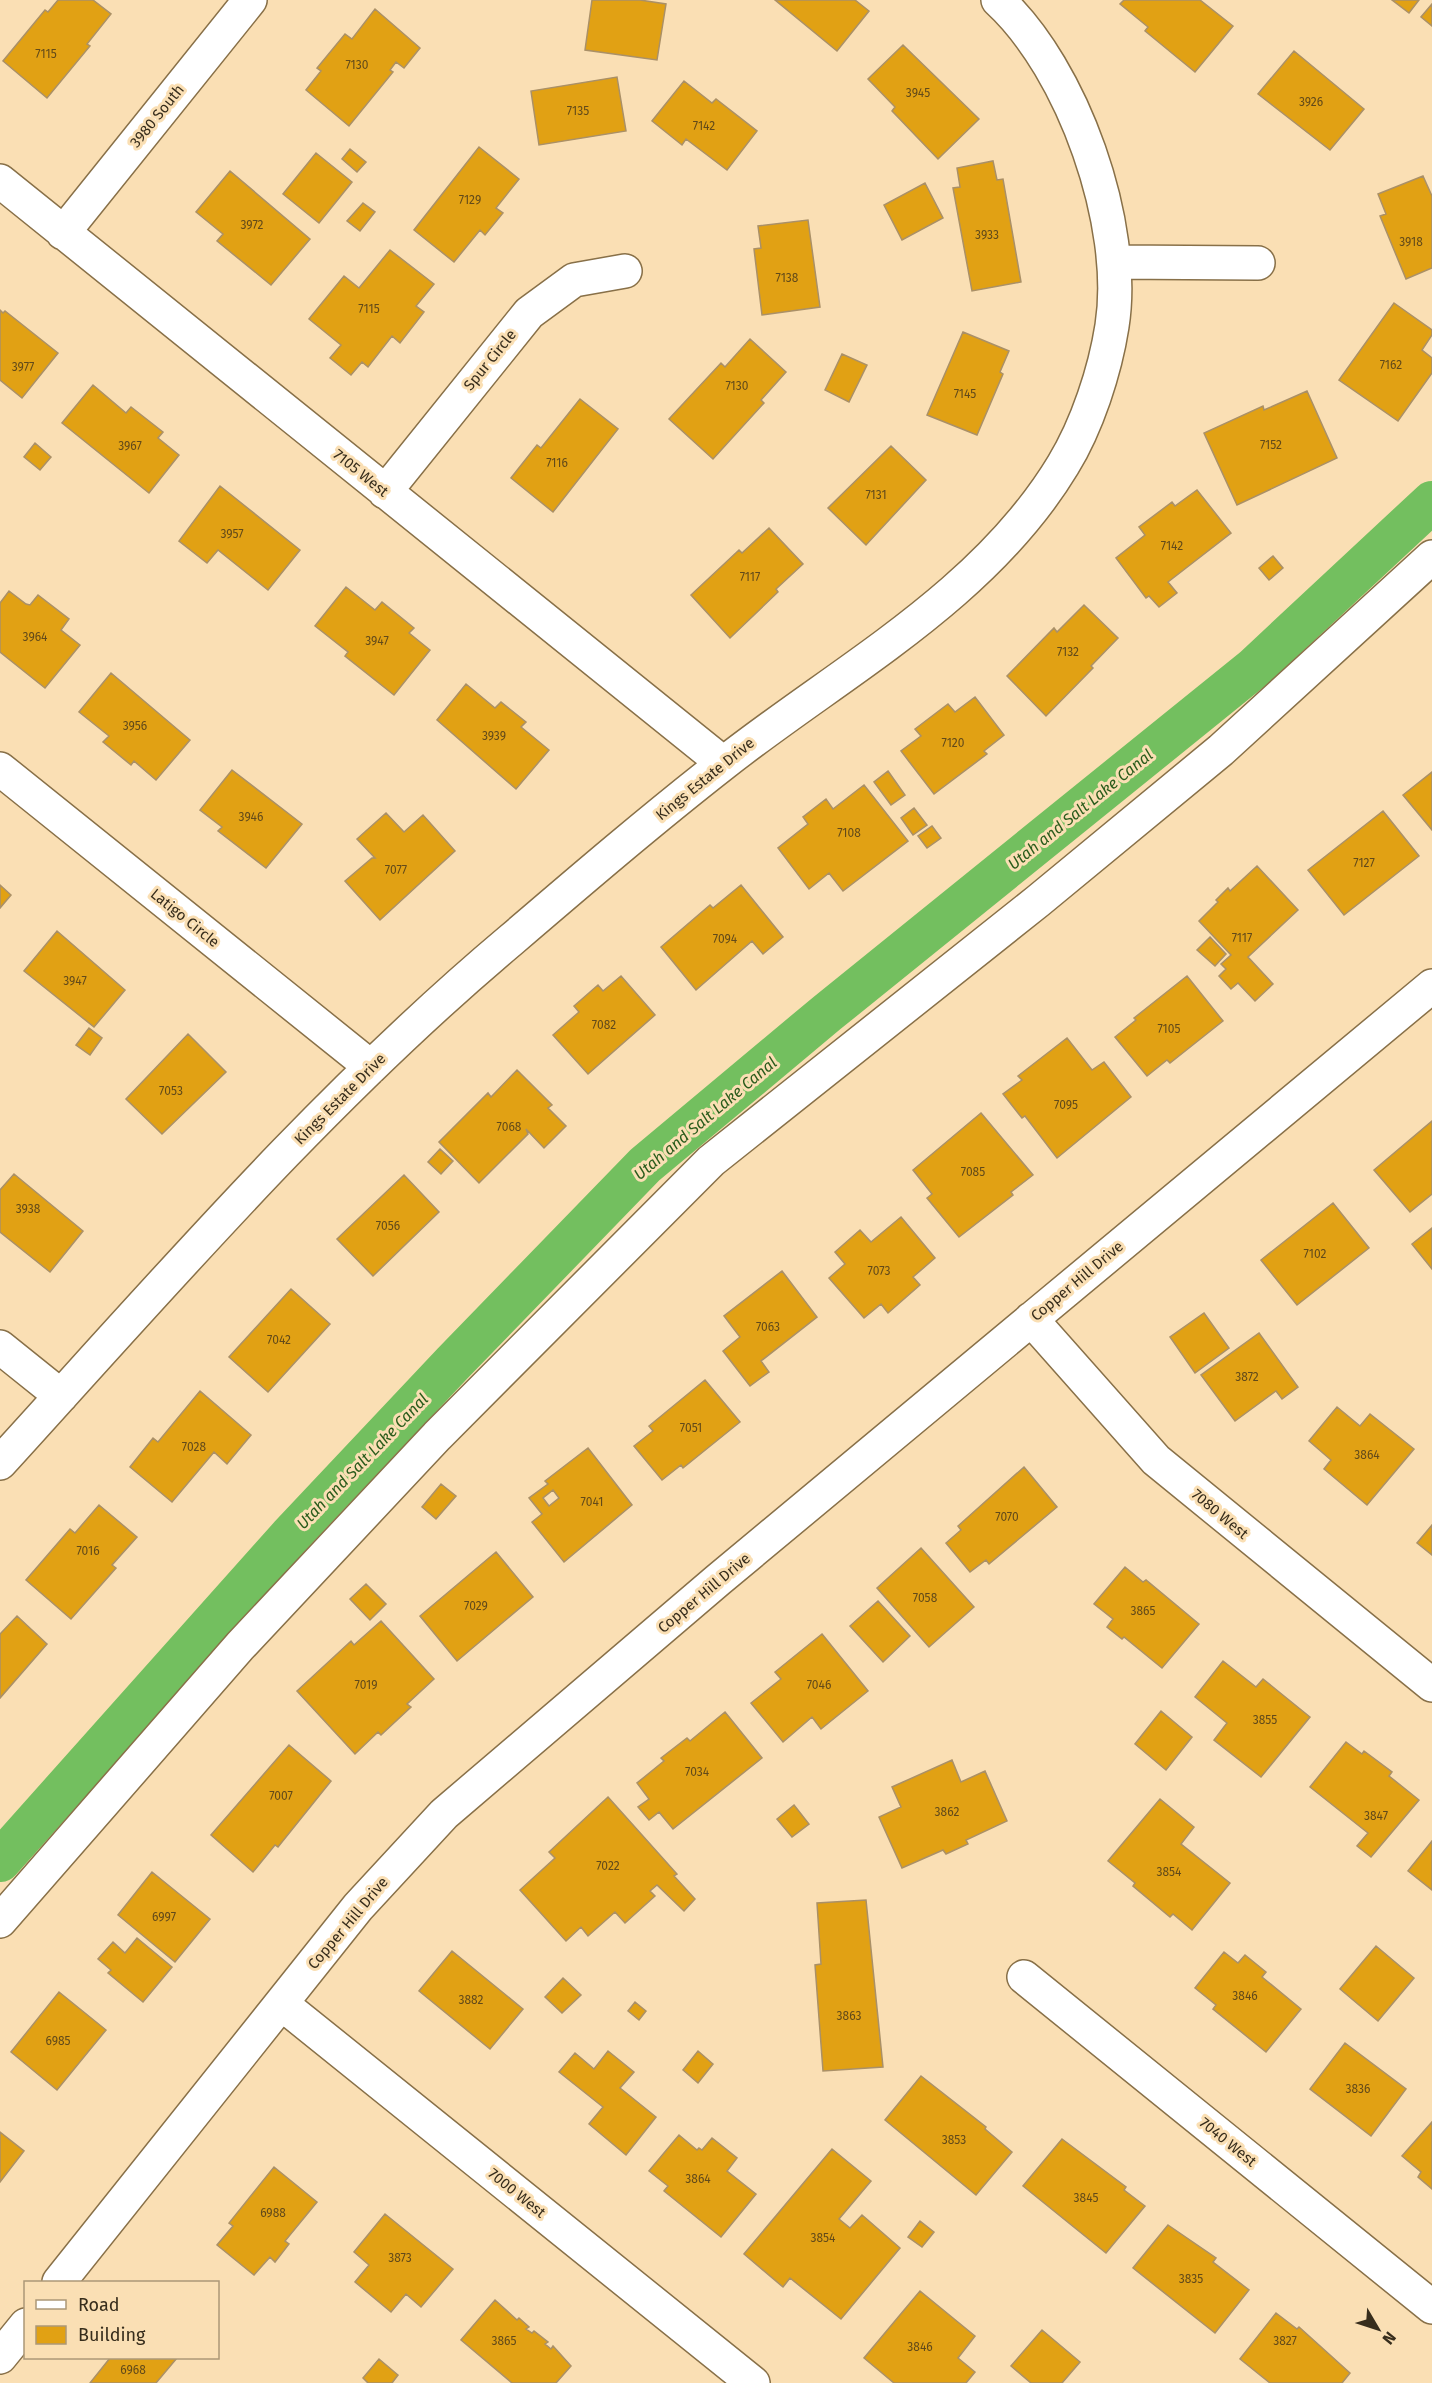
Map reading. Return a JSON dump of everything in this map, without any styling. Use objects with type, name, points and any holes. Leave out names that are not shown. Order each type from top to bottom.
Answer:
[{"type":"street","name":"3980 South","points":[[63,233],[250,0]]},
{"type":"street","name":"Kings Estate Drive","points":[[0,1463],[207,1233],[370,1067],[506,944],[723,763],[962,586],[1020,527],[1065,462],[1099,384],[1113,323],[1115,262],[1094,165],[1075,111],[1048,62],[1018,19],[998,0]]},
{"type":"street","name":"7105 West","points":[[0,181],[723,763]]},
{"type":"street","points":[[1115,262],[1258,263]]},
{"type":"street","name":"Spur Circle","points":[[385,492],[529,313],[574,280],[625,271]]},
{"type":"street","points":[[0,1921],[264,1621],[445,1428],[711,1161],[1038,901],[1221,750],[1432,557]]},
{"type":"street","name":"Latigo Circle","points":[[0,769],[370,1067]]},
{"type":"street","name":"Copper Hill Drive","points":[[61,2281],[358,1907],[444,1814],[545,1726],[1432,986]]},
{"type":"street","name":"7080 West","points":[[1031,1319],[1156,1460],[1432,1685]]},
{"type":"street","points":[[0,1347],[61,1396]]},
{"type":"street","name":"7040 West","points":[[1024,1977],[1432,2307]]},
{"type":"street","name":"7000 West","points":[[282,2004],[753,2383]]},
{"type":"street","points":[[0,2357],[24,2327]]},
{"type":"building","points":[[58,0],[93,0],[111,14],[87,44],[90,46],[47,98],[3,61],[45,10],[48,12]]},
{"type":"building","points":[[592,0],[640,0],[666,4],[657,60],[585,50]]},
{"type":"building","points":[[775,0],[855,0],[869,11],[837,51]]},
{"type":"building","points":[[1124,0],[1200,0],[1233,26],[1195,72],[1145,31],[1148,27],[1120,4]]},
{"type":"building","points":[[1392,0],[1419,0],[1409,13]]},
{"type":"building","points":[[1432,4],[1432,26],[1421,17]]},
{"type":"building","points":[[375,9],[420,48],[404,68],[396,62],[390,70],[393,72],[349,126],[306,90],[321,71],[317,68],[345,34],[352,39]]},
{"type":"building","points":[[903,45],[979,119],[938,159],[892,111],[895,107],[868,79]]},
{"type":"building","points":[[1294,51],[1364,109],[1330,150],[1258,94]]},
{"type":"building","points":[[617,77],[626,131],[539,145],[531,91]]},
{"type":"building","points":[[684,81],[712,103],[716,99],[757,131],[727,170],[686,139],[682,145],[652,121]]},
{"type":"building","points":[[479,147],[519,179],[496,208],[503,213],[485,235],[480,230],[454,262],[414,230]]},
{"type":"building","points":[[350,149],[366,162],[357,172],[342,159]]},
{"type":"building","points":[[316,153],[352,182],[319,223],[283,194]]},
{"type":"building","points":[[993,161],[997,180],[1003,179],[1021,282],[972,291],[953,188],[960,187],[957,168]]},
{"type":"building","points":[[230,171],[310,239],[271,285],[217,241],[223,234],[196,212]]},
{"type":"building","points":[[1423,176],[1432,196],[1432,268],[1406,279],[1380,216],[1386,214],[1378,194]]},
{"type":"building","points":[[925,183],[943,218],[902,240],[884,205]]},
{"type":"building","points":[[363,203],[375,212],[360,231],[347,221]]},
{"type":"building","points":[[808,220],[820,307],[762,315],[754,249],[761,248],[758,226]]},
{"type":"building","points":[[390,250],[434,284],[416,306],[424,312],[400,343],[392,336],[368,367],[362,362],[351,375],[330,358],[341,345],[309,319],[344,276],[359,288]]},
{"type":"building","points":[[1394,303],[1432,330],[1432,335],[1422,350],[1432,358],[1432,373],[1398,421],[1339,380]]},
{"type":"building","points":[[0,310],[3,313],[5,311],[58,353],[22,398],[0,380]]},
{"type":"building","points":[[963,332],[1009,351],[1000,372],[1003,374],[977,435],[927,415]]},
{"type":"building","points":[[750,339],[786,372],[761,400],[764,403],[713,459],[669,419],[721,363],[725,367]]},
{"type":"building","points":[[842,354],[867,365],[849,402],[825,390]]},
{"type":"building","points":[[93,385],[126,413],[131,407],[163,432],[158,438],[179,455],[149,493],[62,423]]},
{"type":"building","points":[[1307,391],[1337,458],[1237,505],[1204,433],[1263,406],[1264,410]]},
{"type":"building","points":[[580,399],[618,429],[553,512],[511,478],[537,445],[541,448]]},
{"type":"building","points":[[35,443],[51,457],[40,470],[24,457]]},
{"type":"building","points":[[891,446],[926,480],[866,545],[828,508]]},
{"type":"building","points":[[220,486],[300,550],[268,590],[218,550],[207,563],[179,541]]},
{"type":"building","points":[[1197,490],[1231,533],[1168,582],[1177,593],[1159,607],[1149,596],[1146,598],[1116,558],[1145,535],[1139,527],[1172,502],[1175,506]]},
{"type":"building","points":[[769,528],[803,564],[776,589],[778,592],[730,638],[691,595],[739,550],[742,553]]},
{"type":"building","points":[[1273,556],[1283,568],[1269,580],[1259,568]]},
{"type":"building","points":[[346,587],[375,610],[382,602],[414,628],[409,633],[430,650],[394,695],[345,656],[348,652],[315,626]]},
{"type":"building","points":[[9,591],[30,605],[38,595],[69,619],[61,630],[80,645],[45,688],[0,652],[0,603]]},
{"type":"building","points":[[1084,605],[1118,638],[1091,666],[1093,668],[1046,716],[1007,676],[1054,628],[1057,632]]},
{"type":"building","points":[[111,673],[190,740],[156,780],[134,761],[131,765],[103,742],[109,736],[79,712]]},
{"type":"building","points":[[466,684],[495,708],[501,702],[526,722],[521,727],[549,750],[516,789],[437,720]]},
{"type":"building","points":[[975,697],[1004,735],[984,751],[987,754],[934,794],[901,751],[921,736],[915,729],[948,704],[955,712]]},
{"type":"building","points":[[232,770],[302,824],[266,868],[218,831],[222,827],[200,810]]},
{"type":"building","points":[[888,771],[905,795],[891,805],[874,782]]},
{"type":"building","points":[[1432,772],[1432,830],[1403,795]]},
{"type":"building","points":[[864,785],[908,841],[843,891],[829,873],[809,889],[778,848],[808,824],[803,817],[826,799],[833,809]]},
{"type":"building","points":[[914,808],[927,825],[913,835],[901,818]]},
{"type":"building","points":[[1383,811],[1419,856],[1344,915],[1308,870]]},
{"type":"building","points":[[386,813],[404,832],[423,815],[455,851],[380,920],[345,881],[372,858],[375,858],[357,839]]},
{"type":"building","points":[[932,826],[941,838],[927,848],[918,836]]},
{"type":"building","points":[[1257,866],[1298,910],[1248,957],[1273,984],[1255,1001],[1238,983],[1231,989],[1219,976],[1226,969],[1221,964],[1231,955],[1199,921],[1228,888],[1230,891]]},
{"type":"building","points":[[0,885],[11,895],[0,908]]},
{"type":"building","points":[[741,885],[783,937],[763,954],[752,941],[696,990],[661,947],[710,905],[713,908]]},
{"type":"building","points":[[57,931],[125,990],[94,1027],[24,971]]},
{"type":"building","points":[[1210,937],[1226,954],[1215,966],[1197,950]]},
{"type":"building","points":[[621,976],[655,1015],[588,1074],[553,1035],[579,1012],[574,1006],[598,985],[603,991]]},
{"type":"building","points":[[1187,976],[1223,1021],[1170,1063],[1167,1060],[1147,1076],[1115,1037],[1136,1020],[1134,1018]]},
{"type":"building","points":[[89,1028],[102,1038],[90,1055],[76,1045]]},
{"type":"building","points":[[188,1034],[226,1072],[162,1134],[126,1099]]},
{"type":"building","points":[[1067,1038],[1092,1070],[1104,1062],[1131,1097],[1057,1158],[1025,1116],[1022,1118],[1003,1094],[1022,1080],[1018,1076]]},
{"type":"building","points":[[517,1070],[552,1105],[548,1108],[566,1126],[544,1148],[526,1129],[528,1134],[479,1183],[439,1142],[488,1093],[491,1097]]},
{"type":"building","points":[[981,1113],[1033,1175],[1011,1192],[1013,1195],[959,1237],[927,1198],[932,1194],[913,1170]]},
{"type":"building","points":[[1432,1121],[1432,1194],[1410,1212],[1374,1170]]},
{"type":"building","points":[[440,1149],[453,1161],[441,1174],[428,1162]]},
{"type":"building","points":[[14,1174],[83,1231],[50,1272],[0,1232],[0,1190]]},
{"type":"building","points":[[404,1175],[439,1212],[373,1276],[337,1239]]},
{"type":"building","points":[[1333,1203],[1369,1248],[1297,1305],[1261,1260]]},
{"type":"building","points":[[901,1217],[935,1258],[913,1277],[920,1285],[888,1313],[881,1304],[864,1318],[829,1278],[845,1264],[835,1252],[860,1230],[871,1242]]},
{"type":"building","points":[[1432,1228],[1432,1269],[1412,1244]]},
{"type":"building","points":[[782,1271],[817,1317],[761,1361],[769,1372],[750,1386],[723,1351],[740,1337],[724,1316]]},
{"type":"building","points":[[291,1289],[330,1324],[268,1392],[229,1357]]},
{"type":"building","points":[[1204,1313],[1229,1348],[1195,1373],[1170,1337]]},
{"type":"building","points":[[1259,1333],[1298,1387],[1282,1399],[1276,1391],[1235,1421],[1201,1375]]},
{"type":"building","points":[[705,1380],[740,1422],[683,1468],[681,1465],[662,1480],[634,1446],[653,1431],[649,1426]]},
{"type":"building","points":[[200,1391],[251,1435],[227,1464],[214,1452],[172,1502],[130,1467],[153,1438],[158,1442]]},
{"type":"building","points":[[1337,1407],[1360,1426],[1370,1414],[1414,1449],[1367,1505],[1324,1469],[1331,1460],[1309,1441]]},
{"type":"building","points":[[588,1448],[632,1505],[564,1562],[532,1522],[542,1514],[529,1498],[548,1484],[545,1481]],"holes":[[[553,1490],[559,1498],[549,1506],[543,1498]]]},
{"type":"building","points":[[1024,1467],[1057,1507],[989,1564],[986,1560],[970,1572],[946,1543],[961,1530],[958,1526]]},
{"type":"building","points":[[441,1484],[456,1496],[436,1519],[422,1507]]},
{"type":"building","points":[[99,1505],[137,1537],[112,1565],[116,1568],[71,1619],[26,1580],[70,1529],[75,1533]]},
{"type":"building","points":[[1432,1525],[1432,1555],[1417,1543]]},
{"type":"building","points":[[921,1548],[974,1607],[929,1647],[877,1588]]},
{"type":"building","points":[[496,1552],[533,1597],[457,1661],[420,1616]]},
{"type":"building","points":[[1125,1567],[1143,1582],[1146,1580],[1199,1624],[1162,1668],[1124,1637],[1122,1639],[1107,1627],[1113,1619],[1094,1604]]},
{"type":"building","points":[[366,1584],[386,1604],[370,1620],[350,1599]]},
{"type":"building","points":[[878,1601],[910,1636],[883,1662],[850,1626]]},
{"type":"building","points":[[17,1616],[47,1644],[0,1698],[0,1634]]},
{"type":"building","points":[[381,1621],[434,1679],[407,1704],[411,1707],[381,1735],[378,1732],[355,1754],[297,1691],[351,1641],[354,1645]]},
{"type":"building","points":[[822,1634],[868,1691],[821,1729],[812,1717],[783,1742],[751,1703],[781,1679],[775,1672]]},
{"type":"building","points":[[1223,1661],[1256,1687],[1263,1679],[1310,1717],[1261,1777],[1214,1740],[1227,1723],[1195,1697]]},
{"type":"building","points":[[1161,1711],[1192,1737],[1166,1770],[1135,1744]]},
{"type":"building","points":[[725,1712],[762,1758],[673,1829],[659,1812],[649,1820],[638,1807],[649,1799],[637,1783],[664,1761],[661,1758],[687,1738],[690,1741]]},
{"type":"building","points":[[1346,1742],[1362,1754],[1364,1751],[1392,1772],[1389,1776],[1419,1800],[1371,1857],[1357,1846],[1368,1833],[1310,1787]]},
{"type":"building","points":[[289,1745],[331,1781],[278,1847],[275,1845],[253,1872],[211,1835]]},
{"type":"building","points":[[952,1760],[961,1782],[985,1771],[1007,1821],[966,1840],[968,1844],[946,1854],[943,1850],[902,1868],[879,1817],[901,1807],[892,1787]]},
{"type":"building","points":[[608,1797],[677,1874],[674,1876],[695,1899],[684,1911],[657,1885],[650,1891],[655,1896],[625,1923],[615,1912],[588,1936],[581,1927],[566,1941],[520,1890],[555,1858],[549,1852]]},
{"type":"building","points":[[1160,1799],[1194,1827],[1181,1844],[1230,1883],[1192,1930],[1173,1914],[1170,1917],[1108,1861]]},
{"type":"building","points":[[794,1805],[809,1824],[792,1837],[777,1819]]},
{"type":"building","points":[[1432,1841],[1432,1890],[1408,1871]]},
{"type":"building","points":[[152,1872],[210,1919],[175,1962],[118,1915]]},
{"type":"building","points":[[866,1900],[883,2067],[823,2071],[815,1965],[821,1964],[817,1903]]},
{"type":"building","points":[[137,1938],[172,1967],[143,2002],[108,1973],[111,1970],[98,1959],[113,1942],[125,1953]]},
{"type":"building","points":[[1376,1946],[1414,1978],[1378,2021],[1340,1989]]},
{"type":"building","points":[[452,1951],[523,2009],[490,2049],[419,1991]]},
{"type":"building","points":[[1224,1952],[1238,1963],[1245,1955],[1266,1972],[1262,1977],[1301,2009],[1266,2052],[1213,2009],[1216,2005],[1195,1988]]},
{"type":"building","points":[[563,1978],[581,1995],[562,2013],[545,1997]]},
{"type":"building","points":[[59,1992],[106,2030],[57,2090],[11,2052]]},
{"type":"building","points":[[635,2002],[646,2011],[639,2020],[628,2011]]},
{"type":"building","points":[[1345,2043],[1406,2089],[1371,2136],[1310,2089]]},
{"type":"building","points":[[608,2051],[634,2072],[620,2088],[656,2117],[626,2155],[589,2124],[603,2107],[559,2072],[575,2053],[594,2069]]},
{"type":"building","points":[[698,2051],[713,2064],[698,2083],[683,2070]]},
{"type":"building","points":[[921,2076],[986,2127],[985,2129],[1012,2152],[976,2195],[885,2120]]},
{"type":"building","points":[[1432,2122],[1432,2189],[1418,2177],[1421,2172],[1402,2156]]},
{"type":"building","points":[[0,2132],[24,2151],[0,2182]]},
{"type":"building","points":[[679,2135],[697,2150],[699,2148],[702,2150],[712,2138],[737,2158],[727,2171],[756,2194],[721,2237],[664,2191],[668,2186],[649,2171]]},
{"type":"building","points":[[1062,2139],[1126,2187],[1124,2190],[1145,2206],[1106,2253],[1023,2186]]},
{"type":"building","points":[[832,2149],[871,2181],[839,2219],[850,2228],[862,2215],[900,2248],[841,2319],[790,2278],[783,2287],[744,2254]]},
{"type":"building","points":[[274,2167],[317,2202],[285,2241],[289,2244],[275,2262],[270,2257],[254,2275],[217,2245],[233,2226],[229,2223]]},
{"type":"building","points":[[385,2214],[453,2269],[421,2307],[406,2294],[391,2312],[355,2282],[369,2265],[354,2252]]},
{"type":"building","points":[[920,2221],[934,2232],[922,2247],[908,2237]]},
{"type":"building","points":[[1168,2225],[1216,2258],[1213,2262],[1249,2290],[1215,2333],[1133,2268]]},
{"type":"building","points":[[920,2291],[975,2336],[958,2358],[975,2372],[966,2383],[894,2383],[864,2358]]},
{"type":"building","points":[[495,2300],[517,2320],[519,2318],[529,2327],[526,2329],[532,2333],[534,2331],[548,2342],[545,2344],[551,2349],[553,2346],[571,2366],[556,2383],[512,2383],[461,2340]]},
{"type":"building","points":[[1276,2313],[1297,2329],[1299,2327],[1350,2373],[1342,2383],[1270,2383],[1240,2359]]},
{"type":"building","points":[[1042,2330],[1080,2362],[1062,2383],[1031,2383],[1011,2366]]},
{"type":"building","points":[[109,2359],[176,2359],[156,2383],[90,2383]]},
{"type":"building","points":[[379,2359],[398,2375],[392,2383],[368,2383],[363,2378]]},
{"type":"waterway","name":"Utah and Salt Lake Canal","points":[[0,1861],[290,1536],[453,1363],[645,1165],[827,1013],[1254,668],[1432,502]]}]
